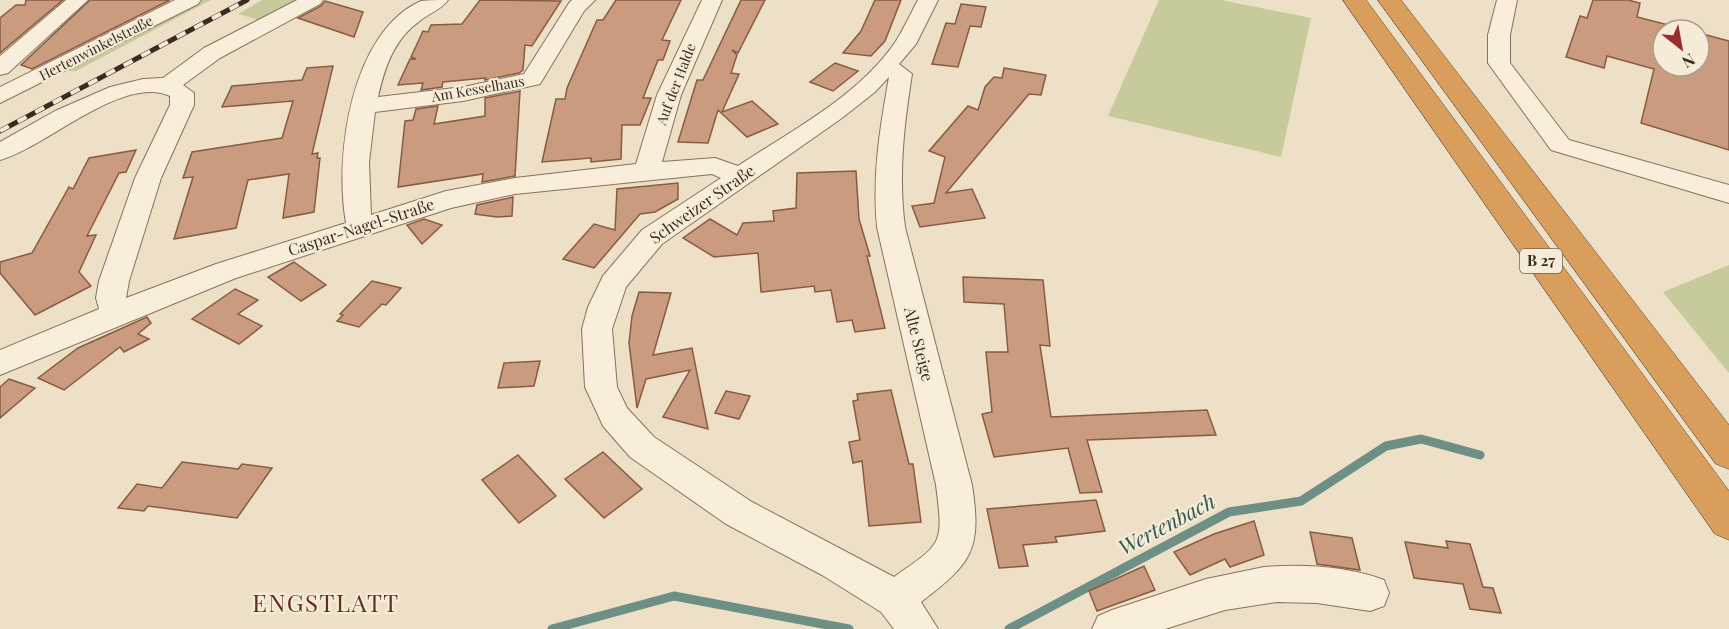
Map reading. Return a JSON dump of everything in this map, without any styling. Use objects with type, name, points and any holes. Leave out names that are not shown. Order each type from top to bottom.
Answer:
[{"type":"highway","name":"B 27","points":[[1354,0],[1729,522]]},
{"type":"highway","name":"B 27","points":[[1389,0],[1729,453]]},
{"type":"street","points":[[0,69],[78,0]]},
{"type":"street","name":"Hertenwinkelstraße","points":[[0,96],[191,0]]},
{"type":"street","points":[[167,86],[212,53],[313,0]]},
{"type":"street","points":[[396,0],[430,4]]},
{"type":"street","name":"Am Kesselhaus","points":[[364,106],[463,94],[532,79],[576,7],[585,0]]},
{"type":"street","name":"Auf der Halde","points":[[647,171],[669,95],[712,0]]},
{"type":"street","name":"Schweizer Straße","points":[[910,619],[835,563],[739,513],[642,447],[615,417],[602,387],[597,329],[603,307],[614,283],[652,237],[834,113],[888,67],[905,44],[928,0]]},
{"type":"street","points":[[1507,0],[1499,35],[1499,63],[1527,104],[1560,144],[1729,194]]},
{"type":"street","points":[[360,226],[354,206],[353,180],[364,106],[382,49],[392,34],[430,4]]},
{"type":"street","name":"Alte Steige","points":[[888,67],[901,74],[891,133],[887,194],[891,227],[954,485],[960,523],[958,543],[910,619]]},
{"type":"street","points":[[0,152],[109,96],[138,86],[167,86],[182,93],[182,105],[148,178],[114,281],[111,298],[115,314]]},
{"type":"street","name":"Caspar-Nagel-Straße","points":[[0,363],[115,314],[236,268],[446,200],[515,186],[647,171],[715,166],[739,176]]},
{"type":"street","points":[[1112,629],[1221,594],[1265,585],[1324,585],[1370,593]]},
{"type":"green space","points":[[199,0],[211,0],[76,71],[61,71]]},
{"type":"green space","points":[[262,0],[302,0],[265,22],[238,14]]},
{"type":"green space","points":[[1159,0],[1221,0],[1311,18],[1281,157],[1108,116]]},
{"type":"green space","points":[[1729,265],[1729,373],[1663,292]]},
{"type":"building","points":[[26,0],[63,0],[0,53],[0,18],[16,5],[25,5]]},
{"type":"building","points":[[90,0],[170,0],[32,69],[21,65]]},
{"type":"building","points":[[480,0],[561,1],[532,46],[525,45],[523,70],[519,73],[485,80],[485,78],[443,82],[442,87],[421,90],[423,83],[398,85],[410,59],[416,59],[411,57],[423,31],[428,32],[431,25],[462,24]]},
{"type":"building","points":[[616,0],[681,0],[662,40],[670,41],[663,60],[658,60],[643,98],[651,98],[640,125],[622,125],[621,159],[591,162],[591,158],[542,162],[556,99],[565,99],[567,88],[597,20],[603,20]]},
{"type":"building","points":[[741,0],[765,0],[738,53],[732,50],[737,55],[731,73],[739,74],[722,112],[752,101],[778,124],[747,137],[718,110],[708,143],[678,142],[697,80],[703,80]]},
{"type":"building","points":[[875,0],[901,0],[885,41],[871,56],[843,53],[861,31]]},
{"type":"building","points":[[1593,0],[1628,0],[1640,3],[1637,17],[1651,21],[1651,68],[1607,56],[1604,68],[1566,57],[1580,16],[1587,18]]},
{"type":"building","points":[[325,1],[363,12],[354,37],[298,18],[321,6]]},
{"type":"building","points":[[961,4],[986,7],[981,27],[970,26],[958,67],[932,64],[946,23],[955,24]]},
{"type":"building","points":[[1711,36],[1729,41],[1729,150],[1641,123],[1652,78],[1711,78]]},
{"type":"building","points":[[835,63],[858,71],[833,91],[810,82]]},
{"type":"building","points":[[333,66],[312,154],[318,153],[317,158],[320,158],[314,212],[283,218],[289,174],[248,180],[236,228],[174,239],[193,177],[183,178],[192,152],[282,138],[293,101],[222,107],[232,86],[302,80],[307,68]]},
{"type":"building","points":[[1004,68],[1046,75],[1041,95],[1029,94],[946,193],[972,189],[985,218],[920,227],[912,206],[934,203],[945,157],[929,151],[968,106],[978,110],[985,87],[994,77],[1002,78]]},
{"type":"building","points":[[520,91],[515,176],[482,182],[483,174],[398,187],[405,121],[413,120],[416,109],[438,106],[434,124],[485,116],[485,98]]},
{"type":"building","points":[[136,150],[126,172],[119,173],[87,236],[96,235],[79,272],[91,286],[35,315],[0,273],[0,262],[32,253],[69,187],[73,189],[89,158]]},
{"type":"building","points":[[856,171],[859,219],[870,256],[867,256],[885,328],[855,332],[852,320],[837,322],[831,290],[815,292],[814,286],[761,292],[758,253],[714,257],[683,238],[710,219],[737,235],[743,223],[774,221],[773,211],[796,208],[797,173]]},
{"type":"building","points":[[678,183],[678,199],[655,212],[640,214],[594,268],[563,259],[594,224],[615,230],[617,189]]},
{"type":"building","points":[[513,197],[512,216],[497,217],[475,214],[477,205]]},
{"type":"building","points":[[424,219],[442,225],[422,244],[407,225]]},
{"type":"building","points":[[294,262],[326,285],[301,301],[268,277]]},
{"type":"building","points":[[963,277],[1043,280],[1050,346],[1040,345],[1051,417],[1207,410],[1216,435],[1087,440],[1102,492],[1080,493],[1068,448],[994,457],[982,414],[992,412],[986,352],[1008,352],[1004,304],[964,302]]},
{"type":"building","points":[[372,281],[401,288],[386,305],[382,304],[359,327],[337,321],[343,315],[340,314]]},
{"type":"building","points":[[235,289],[258,300],[238,314],[262,326],[239,344],[192,319]]},
{"type":"building","points":[[639,292],[671,293],[653,355],[692,348],[708,429],[663,417],[690,370],[646,379],[637,408],[629,343],[632,316]]},
{"type":"building","points":[[147,317],[151,323],[138,334],[149,339],[124,352],[120,347],[64,390],[38,378],[78,348]]},
{"type":"building","points":[[540,361],[534,386],[498,388],[504,363]]},
{"type":"building","points":[[9,379],[35,388],[0,418],[0,387]]},
{"type":"building","points":[[891,390],[909,464],[913,464],[921,522],[869,526],[862,461],[853,463],[849,442],[860,440],[853,401],[858,400],[857,394]]},
{"type":"building","points":[[726,391],[750,396],[739,419],[715,413]]},
{"type":"building","points":[[603,452],[642,489],[604,518],[565,479]]},
{"type":"building","points":[[518,455],[556,496],[519,523],[482,480]]},
{"type":"building","points":[[182,462],[238,469],[242,464],[272,468],[237,518],[148,506],[144,511],[118,508],[137,484],[162,488]]},
{"type":"building","points":[[1096,500],[1105,531],[1055,537],[1057,542],[1023,545],[1028,566],[999,568],[987,509]]},
{"type":"building","points":[[1254,521],[1264,555],[1230,567],[1225,559],[1190,575],[1174,552],[1214,534]]},
{"type":"building","points":[[1310,532],[1352,538],[1360,570],[1317,564]]},
{"type":"building","points":[[1446,541],[1470,544],[1483,587],[1493,588],[1501,613],[1470,609],[1463,584],[1414,578],[1405,542],[1448,548]]},
{"type":"building","points":[[1144,566],[1155,590],[1097,611],[1089,591]]},
{"type":"waterway","name":"Wertenbach","points":[[1009,629],[1229,512],[1301,501],[1386,446],[1421,439],[1480,455]]},
{"type":"waterway","name":"Wertenbach","points":[[552,629],[674,596],[849,629]]},
{"type":"railway","points":[[0,131],[247,0]]},
{"type":"district","name":"ENGSTLATT","points":[[326,604]]}]
